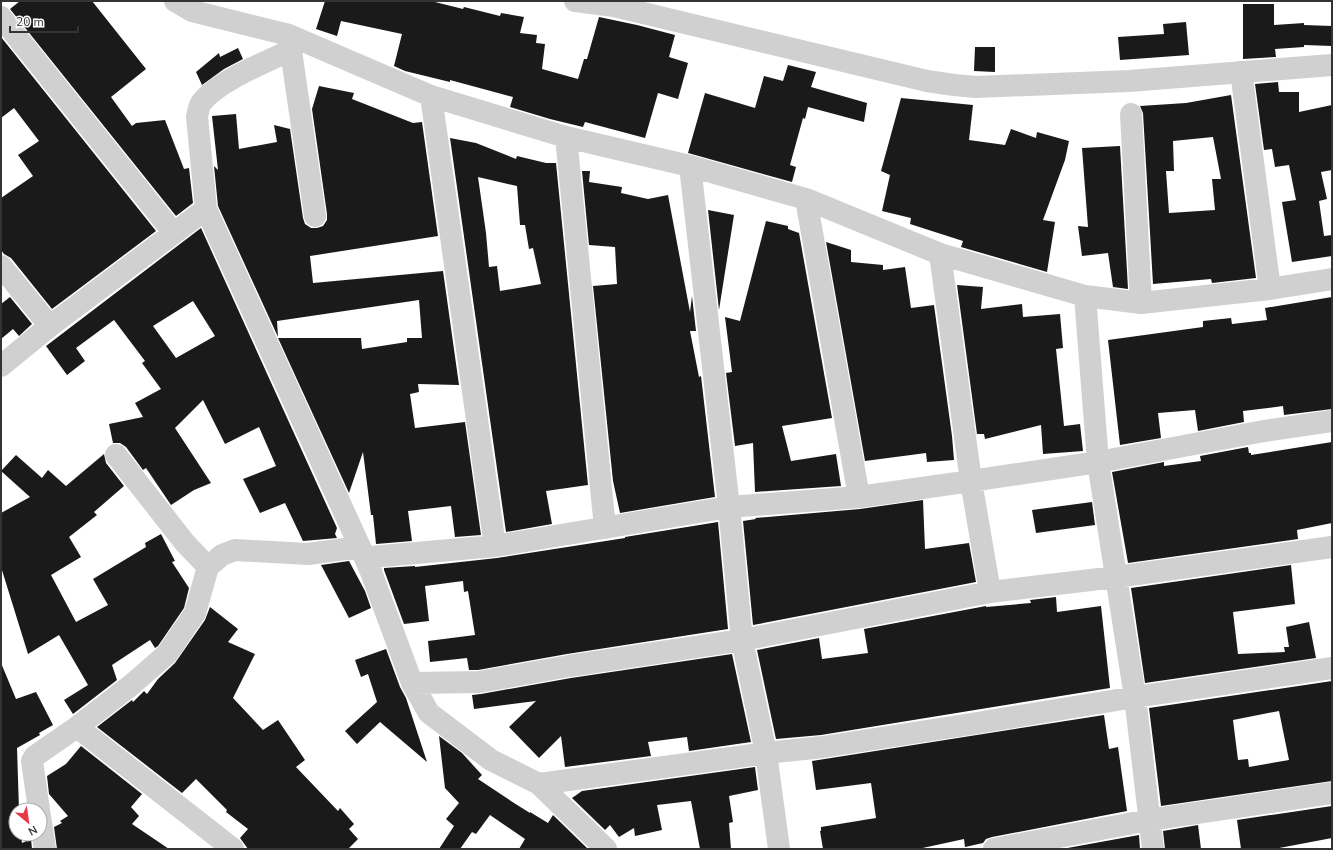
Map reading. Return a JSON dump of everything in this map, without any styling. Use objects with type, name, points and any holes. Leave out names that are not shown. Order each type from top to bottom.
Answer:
[{"type":"street","points":[[175,1],[192,11],[290,42],[431,96],[566,137],[690,166],[806,199],[940,254],[1085,296],[1141,303],[1270,289],[1332,279]]},
{"type":"street","points":[[575,1],[614,6],[927,81],[976,87],[1129,81],[1332,65]]},
{"type":"street","points":[[1,17],[174,232]]},
{"type":"street","points":[[290,42],[210,93],[200,104],[197,117],[206,208],[360,546],[412,683],[429,713],[491,760],[539,784],[606,849]]},
{"type":"street","points":[[290,42],[315,216]]},
{"type":"street","points":[[1241,72],[1270,289]]},
{"type":"street","points":[[431,96],[495,546]]},
{"type":"street","points":[[1131,114],[1141,303]]},
{"type":"street","points":[[566,137],[605,528]]},
{"type":"street","points":[[690,166],[729,507],[742,640],[766,753],[779,849]]},
{"type":"street","points":[[806,199],[859,496]]},
{"type":"street","points":[[1,366],[50,326],[206,208]]},
{"type":"street","points":[[940,254],[971,481],[990,592]]},
{"type":"street","points":[[1,266],[50,326]]},
{"type":"street","points":[[1085,296],[1098,462],[1135,697],[1153,849]]},
{"type":"street","points":[[371,572],[371,557],[495,546],[729,507],[859,496],[971,481],[1098,462],[1264,431],[1332,421]]},
{"type":"street","points":[[116,455],[185,543],[208,567]]},
{"type":"street","points":[[38,802],[32,761],[35,756],[130,686],[167,654],[195,613],[208,567],[222,555],[234,550],[308,554],[360,546]]},
{"type":"street","points":[[412,683],[479,682],[569,666],[742,640],[990,592],[1116,578],[1332,547]]},
{"type":"street","points":[[539,784],[766,753],[823,747],[963,726],[1135,697],[1332,668]]},
{"type":"street","points":[[76,727],[233,849]]},
{"type":"street","points":[[994,849],[1149,820],[1332,794]]},
{"type":"building","points":[[20,1],[92,1],[146,69],[111,97],[132,126],[136,123],[165,120],[184,169],[189,168],[193,203],[176,216],[10,9]]},
{"type":"building","points":[[325,1],[431,1],[500,16],[501,13],[524,17],[520,33],[537,35],[536,43],[545,44],[542,69],[578,79],[584,59],[587,59],[599,17],[675,35],[669,57],[688,63],[678,99],[658,93],[645,138],[585,122],[583,127],[550,119],[510,107],[513,97],[450,80],[450,82],[405,71],[394,66],[402,34],[341,21],[337,36],[316,29]]},
{"type":"building","points":[[1243,4],[1274,4],[1274,25],[1304,23],[1304,25],[1332,26],[1332,46],[1304,45],[1304,47],[1275,49],[1276,57],[1243,59]]},
{"type":"building","points":[[1186,22],[1189,55],[1120,60],[1118,37],[1164,34],[1163,24]]},
{"type":"building","points":[[1,37],[156,231],[52,309],[11,258],[4,254],[1,250],[1,198],[33,176],[18,155],[39,141],[14,108],[1,118]]},
{"type":"building","points":[[975,47],[995,47],[995,72],[974,71]]},
{"type":"building","points":[[238,48],[243,59],[224,69],[202,85],[196,72],[219,53],[220,57]]},
{"type":"building","points":[[788,65],[816,72],[811,87],[867,103],[864,122],[808,107],[805,119],[803,118],[790,165],[796,167],[792,182],[688,153],[705,93],[755,108],[764,76],[783,81]]},
{"type":"building","points":[[1278,82],[1279,92],[1299,92],[1299,112],[1332,105],[1332,170],[1321,172],[1327,199],[1319,201],[1324,236],[1332,235],[1332,256],[1292,262],[1282,202],[1296,200],[1289,165],[1275,167],[1272,149],[1264,150],[1255,84]]},
{"type":"building","points":[[319,86],[354,93],[352,99],[413,123],[422,122],[438,236],[310,256],[313,283],[443,271],[459,385],[418,384],[419,392],[410,394],[415,428],[465,422],[481,535],[455,537],[451,506],[408,511],[412,541],[376,544],[363,452],[349,493],[278,338],[361,338],[362,349],[407,342],[407,338],[422,338],[419,300],[277,321],[278,337],[218,206],[214,166],[218,170],[212,116],[236,114],[239,149],[277,142],[274,125],[290,129],[305,224],[311,228],[323,226],[327,220],[327,214],[312,109]]},
{"type":"building","points":[[1231,95],[1256,278],[1212,283],[1211,279],[1153,284],[1143,113],[1140,106],[1186,103]],"holes":[[[1213,137],[1221,179],[1212,179],[1215,210],[1169,213],[1166,171],[1174,171],[1173,141]]]},
{"type":"building","points":[[901,98],[973,105],[969,140],[1005,145],[1011,129],[1036,138],[1037,132],[1069,141],[1065,160],[1043,220],[1055,222],[1047,272],[961,247],[963,241],[910,224],[911,218],[882,211],[890,175],[881,171]]},
{"type":"building","points":[[450,138],[476,143],[516,159],[517,156],[546,163],[556,163],[588,485],[546,491],[552,524],[506,532]],"holes":[[[478,177],[517,186],[520,225],[525,225],[529,249],[533,248],[541,284],[500,291],[497,266],[489,267]]]},
{"type":"building","points":[[1120,146],[1128,289],[1113,287],[1108,253],[1082,256],[1078,226],[1088,227],[1082,148]]},
{"type":"building","points":[[582,171],[590,171],[589,182],[622,187],[621,193],[648,199],[668,195],[690,312],[692,296],[696,331],[690,331],[699,377],[701,376],[715,497],[620,513],[613,481],[593,286],[617,284],[615,247],[589,245]]},
{"type":"building","points":[[708,210],[734,215],[719,310]]},
{"type":"building","points":[[766,221],[788,226],[788,229],[799,233],[832,418],[782,426],[791,461],[836,454],[841,486],[755,492],[753,443],[735,446],[726,373],[732,372],[725,317],[740,321]]},
{"type":"building","points":[[201,228],[337,528],[335,534],[337,538],[303,541],[285,503],[260,513],[243,479],[276,466],[259,427],[225,444],[203,400],[175,428],[211,483],[194,490],[171,505],[146,468],[143,470],[126,447],[120,443],[113,443],[109,424],[143,417],[135,403],[161,389],[142,363],[145,361],[114,320],[76,348],[85,361],[67,375],[46,346]],"holes":[[[193,301],[215,336],[176,358],[153,326]]]},
{"type":"building","points":[[826,242],[851,250],[851,262],[883,265],[883,270],[905,267],[911,308],[934,305],[954,460],[927,462],[926,453],[865,461]]},
{"type":"building","points":[[957,285],[983,287],[981,309],[1022,304],[1023,317],[1060,314],[1063,348],[1056,349],[1064,426],[1080,424],[1083,451],[1043,454],[1041,425],[985,439],[984,434],[977,434]]},
{"type":"building","points":[[10,297],[32,324],[19,336],[13,329],[1,339],[1,304]]},
{"type":"building","points":[[1332,297],[1332,409],[1284,415],[1283,406],[1243,411],[1244,422],[1198,431],[1195,410],[1158,413],[1161,438],[1120,445],[1108,340],[1203,327],[1203,321],[1231,318],[1232,324],[1267,320],[1265,308]]},
{"type":"building","points":[[1332,442],[1332,523],[1297,530],[1298,539],[1128,563],[1112,472],[1164,462],[1164,466],[1201,461],[1200,456],[1248,447],[1251,455]]},
{"type":"building","points":[[104,454],[106,463],[124,486],[94,512],[97,515],[69,537],[81,557],[51,575],[76,622],[108,605],[93,579],[146,547],[145,543],[161,534],[175,561],[172,562],[189,588],[184,608],[158,646],[155,648],[150,640],[112,665],[117,680],[73,714],[64,700],[88,685],[59,635],[28,654],[1,567],[1,513],[30,497],[1,471],[16,455],[42,478],[48,470],[66,486]]},
{"type":"building","points":[[923,500],[925,549],[969,543],[976,582],[753,625],[743,521],[756,519],[755,518],[860,509]]},
{"type":"building","points":[[1092,502],[1095,525],[1036,533],[1032,510]]},
{"type":"building","points":[[718,522],[728,629],[567,654],[478,670],[469,670],[467,658],[430,662],[428,641],[475,635],[468,591],[464,592],[463,581],[425,586],[429,621],[404,624],[384,570],[384,568],[415,567],[497,558]]},
{"type":"building","points":[[349,561],[365,591],[371,608],[349,618],[321,565]]},
{"type":"building","points":[[1291,565],[1295,604],[1233,612],[1238,654],[1285,652],[1284,647],[1289,647],[1286,627],[1309,622],[1316,658],[1145,683],[1131,588]]},
{"type":"building","points":[[1056,597],[1057,612],[1101,606],[1110,688],[821,735],[776,739],[757,650],[819,638],[822,659],[868,653],[864,629],[986,606],[1031,603],[1030,600]]},
{"type":"building","points":[[210,607],[238,629],[228,642],[255,654],[233,698],[263,730],[278,720],[305,760],[296,767],[338,811],[340,808],[354,824],[349,829],[358,839],[348,849],[248,849],[240,838],[248,829],[226,812],[227,810],[196,779],[182,793],[97,727],[132,700],[133,702],[144,691],[147,694],[158,679],[175,663],[205,620]]},
{"type":"building","points":[[386,649],[400,687],[406,698],[427,762],[380,722],[357,744],[345,731],[377,702],[368,674],[361,677],[355,660]]},
{"type":"building","points":[[732,654],[751,742],[689,751],[687,737],[648,742],[651,756],[565,767],[561,736],[539,758],[509,727],[536,701],[474,709],[472,695],[571,678]]},
{"type":"building","points":[[1,663],[16,699],[36,692],[53,725],[39,733],[40,735],[17,748],[19,802],[8,802],[8,842],[31,842],[32,849],[1,849]]},
{"type":"building","points":[[1332,681],[1332,781],[1161,806],[1149,708]],"holes":[[[1279,711],[1289,760],[1249,767],[1248,759],[1238,760],[1233,720]]]},
{"type":"building","points":[[1104,715],[1109,749],[1118,747],[1127,811],[992,837],[986,839],[983,843],[965,847],[964,839],[918,849],[823,849],[820,831],[821,827],[876,818],[871,783],[816,790],[812,761]]},
{"type":"building","points":[[439,736],[462,753],[482,775],[478,779],[548,823],[553,815],[588,849],[519,849],[525,839],[490,815],[476,834],[472,832],[460,849],[439,849],[454,826],[446,819],[459,803],[445,788]]},
{"type":"building","points":[[81,746],[142,794],[131,807],[139,816],[132,824],[169,849],[57,849],[54,827],[62,823],[60,821],[68,816],[49,794],[47,776],[66,764]]},
{"type":"building","points":[[755,767],[758,790],[729,796],[733,822],[729,823],[731,849],[700,849],[691,801],[657,805],[662,830],[635,836],[634,828],[619,837],[610,825],[605,830],[572,798],[582,791]]},
{"type":"building","points":[[1332,806],[1332,838],[1274,849],[1241,849],[1237,820]]},
{"type":"building","points":[[1198,825],[1201,849],[1165,849],[1163,831]]},
{"type":"building","points":[[1139,835],[1140,849],[1062,849]]}]
